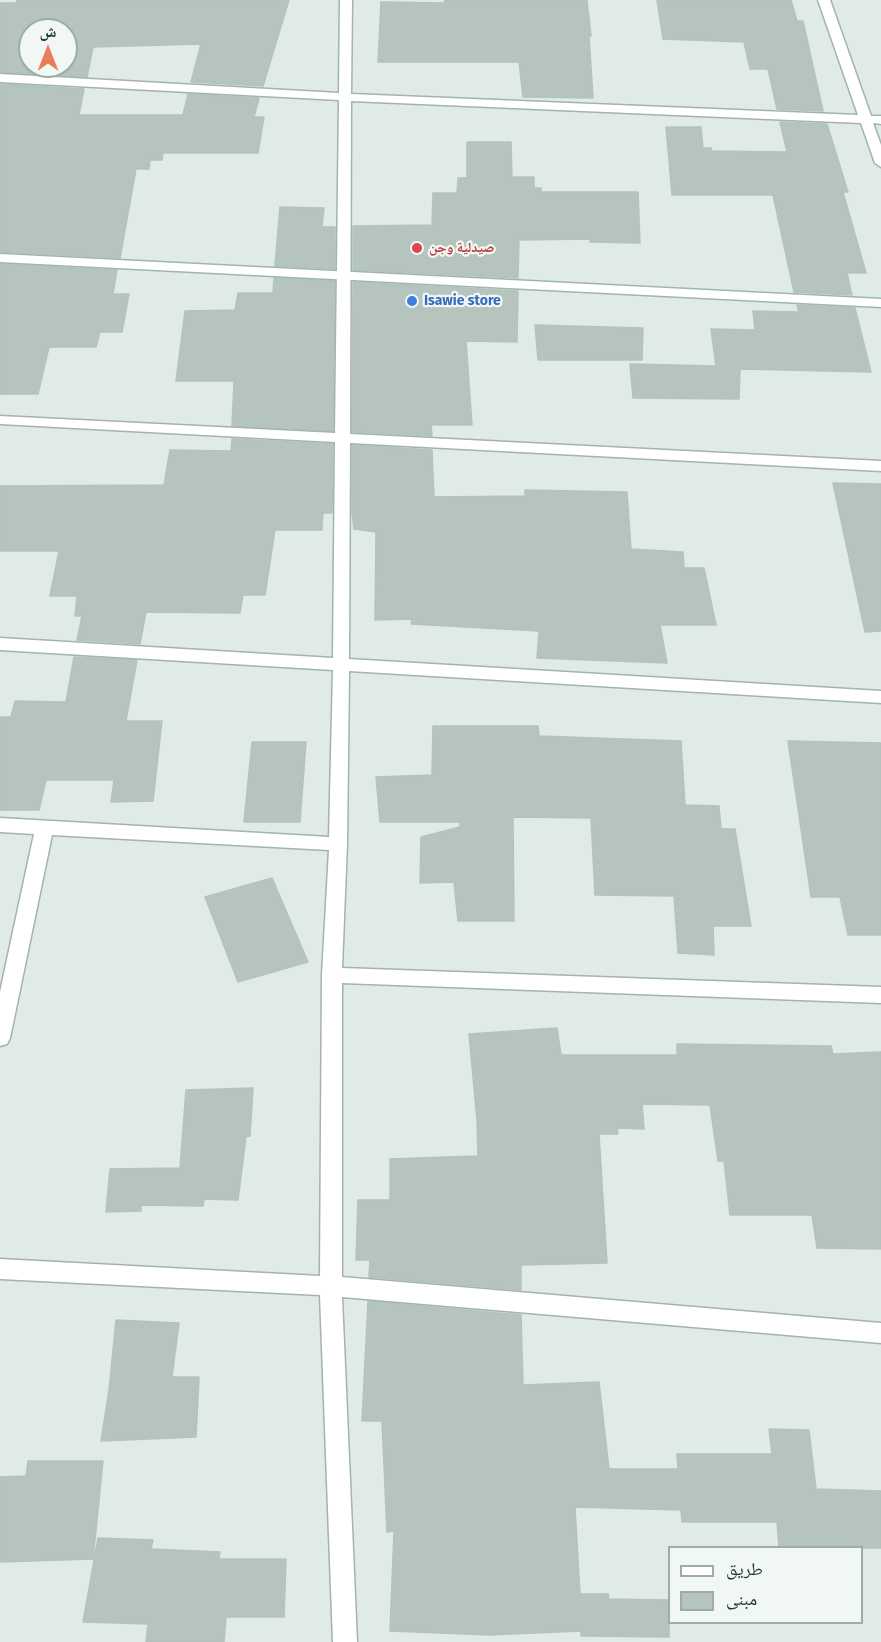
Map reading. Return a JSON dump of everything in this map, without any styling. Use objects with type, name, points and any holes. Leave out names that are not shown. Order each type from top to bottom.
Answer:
[{"type":"street","points":[[345,1642],[331,1286],[332,975],[338,844],[341,664],[346,0]]},
{"type":"street","points":[[824,0],[881,163]]},
{"type":"street","points":[[0,78],[346,97],[881,120]]},
{"type":"street","points":[[0,258],[881,303]]},
{"type":"street","points":[[0,420],[881,466]]},
{"type":"street","points":[[0,645],[881,697]]},
{"type":"street","points":[[0,825],[338,844]]},
{"type":"street","points":[[0,1038],[44,828]]},
{"type":"street","points":[[332,975],[881,995]]},
{"type":"street","points":[[0,1269],[331,1286],[881,1333]]},
{"type":"building","points":[[17,0],[289,0],[263,86],[191,82],[201,44],[93,47],[87,77],[78,76],[78,18],[18,18],[18,73],[0,72],[0,3],[16,3]]},
{"type":"building","points":[[445,0],[587,0],[593,98],[523,97],[519,62],[378,62],[381,2],[444,3]]},
{"type":"building","points":[[657,0],[791,0],[797,21],[803,21],[823,111],[777,109],[768,69],[750,69],[744,42],[663,39]]},
{"type":"building","points":[[0,84],[84,89],[79,115],[183,115],[188,94],[259,98],[254,117],[264,117],[258,153],[163,153],[162,160],[150,160],[149,169],[136,169],[120,258],[0,252]]},
{"type":"building","points":[[780,122],[827,124],[848,192],[843,192],[866,273],[847,273],[852,295],[794,292],[773,195],[672,195],[666,127],[701,127],[703,148],[711,148],[712,151],[787,152]]},
{"type":"building","points":[[467,142],[511,142],[512,177],[534,177],[534,188],[541,188],[541,192],[638,192],[640,243],[590,242],[590,239],[519,240],[518,278],[353,270],[353,226],[432,225],[433,193],[457,193],[458,178],[467,178]]},
{"type":"building","points":[[280,207],[324,208],[322,227],[335,227],[335,269],[275,266]]},
{"type":"building","points":[[0,264],[117,270],[113,294],[129,294],[122,332],[100,332],[96,347],[49,347],[38,394],[0,394]]},
{"type":"building","points":[[274,278],[335,281],[333,431],[232,426],[234,381],[176,381],[185,311],[235,310],[238,293],[273,293]]},
{"type":"building","points":[[353,282],[518,291],[517,342],[466,341],[472,425],[431,425],[432,436],[352,432]]},
{"type":"building","points":[[797,305],[855,308],[871,372],[740,369],[739,399],[633,398],[630,364],[716,366],[711,329],[755,330],[753,311],[799,312]]},
{"type":"building","points":[[535,325],[643,328],[642,360],[538,360]]},
{"type":"building","points":[[232,439],[333,444],[332,513],[323,513],[322,530],[275,530],[265,595],[243,595],[240,613],[146,612],[140,644],[77,640],[82,616],[75,616],[77,596],[50,596],[59,551],[0,551],[0,486],[164,485],[170,450],[231,451]]},
{"type":"building","points":[[352,445],[432,450],[434,497],[525,496],[525,490],[627,492],[631,549],[683,552],[684,568],[704,568],[716,625],[660,625],[667,663],[537,658],[539,631],[411,624],[412,619],[375,620],[376,532],[354,529]]},
{"type":"building","points":[[833,483],[881,484],[881,631],[865,632]]},
{"type":"building","points":[[74,657],[137,660],[126,721],[162,721],[153,801],[111,802],[114,780],[46,780],[39,810],[0,810],[0,717],[11,717],[15,701],[66,702]]},
{"type":"building","points":[[433,726],[538,726],[539,736],[681,741],[685,805],[719,806],[721,829],[735,829],[751,926],[713,926],[714,955],[678,953],[674,896],[595,895],[591,818],[513,817],[514,921],[458,921],[454,882],[420,883],[421,837],[460,827],[460,822],[380,822],[376,777],[432,775]]},
{"type":"building","points":[[788,741],[881,743],[881,935],[848,935],[840,897],[811,897]]},
{"type":"building","points":[[252,742],[306,742],[300,822],[244,822]]},
{"type":"building","points":[[272,878],[308,962],[238,982],[205,897]]},
{"type":"building","points":[[557,1028],[561,1055],[677,1055],[677,1044],[831,1046],[833,1054],[881,1052],[881,1249],[817,1248],[812,1215],[730,1215],[724,1161],[718,1161],[710,1105],[642,1104],[644,1129],[617,1128],[618,1134],[599,1134],[607,1263],[521,1265],[521,1290],[369,1277],[370,1260],[356,1260],[358,1200],[390,1200],[390,1159],[478,1156],[469,1034]]},
{"type":"building","points":[[253,1088],[250,1136],[246,1137],[238,1200],[204,1199],[203,1206],[141,1205],[141,1211],[106,1212],[110,1169],[180,1168],[186,1090]]},
{"type":"building","points":[[368,1301],[521,1315],[523,1385],[599,1382],[609,1469],[678,1469],[677,1454],[772,1454],[769,1429],[809,1430],[816,1489],[881,1491],[881,1548],[779,1546],[777,1522],[682,1522],[681,1510],[575,1507],[580,1594],[608,1594],[609,1599],[668,1600],[669,1637],[581,1636],[581,1631],[489,1635],[390,1631],[394,1531],[387,1532],[382,1421],[362,1421]]},
{"type":"building","points":[[116,1320],[179,1323],[172,1377],[199,1377],[196,1437],[101,1441]]},
{"type":"building","points":[[28,1461],[103,1461],[93,1559],[0,1562],[0,1477],[26,1476]]},
{"type":"building","points":[[98,1538],[153,1540],[151,1549],[220,1552],[219,1559],[286,1559],[284,1617],[226,1617],[224,1642],[146,1642],[148,1624],[83,1622]]},
{"type":"place","name":"صيدلية وجن","points":[[417,248]]},
{"type":"place","name":"Isawie store","points":[[412,301]]}]
